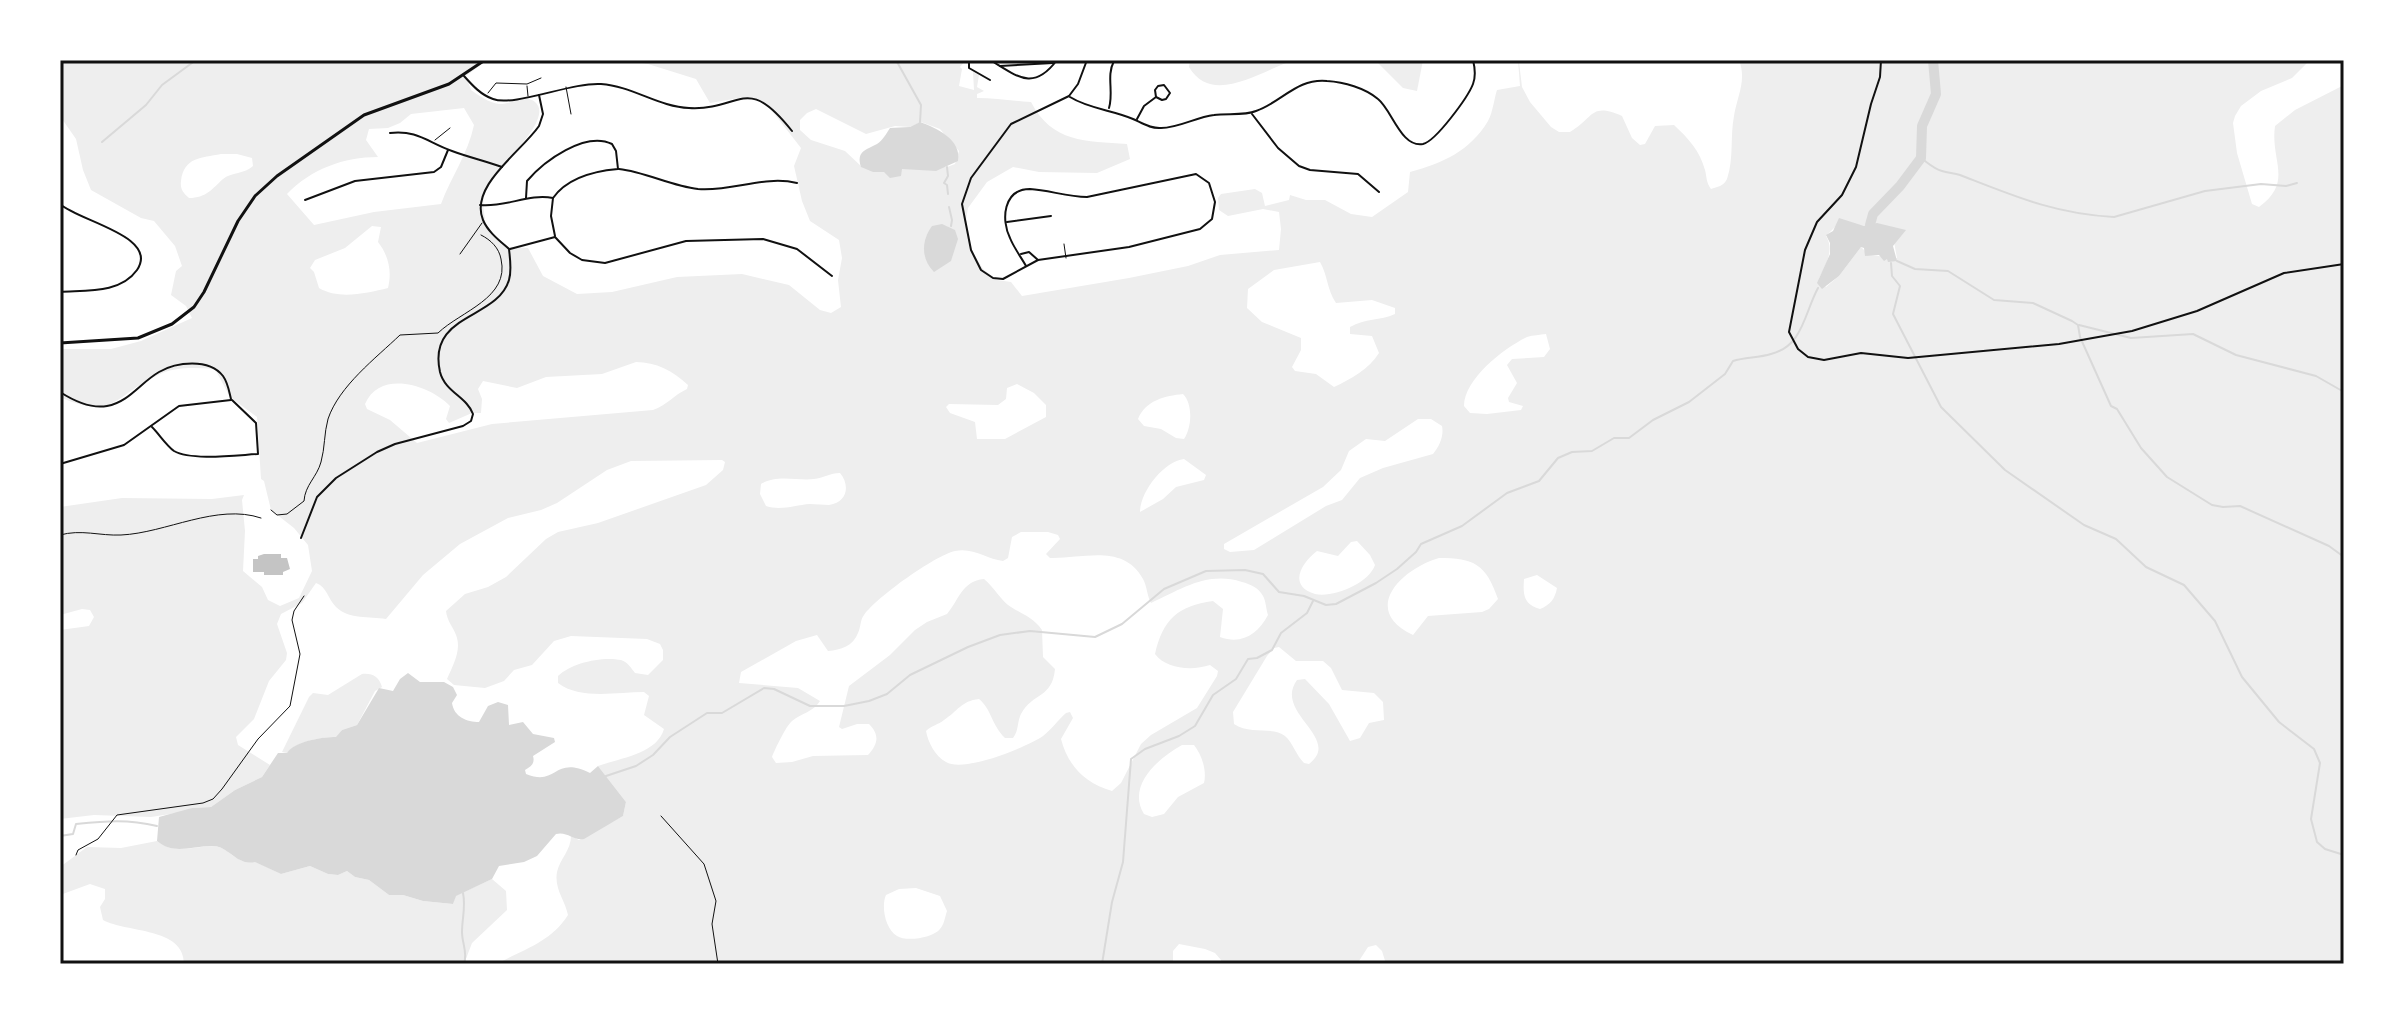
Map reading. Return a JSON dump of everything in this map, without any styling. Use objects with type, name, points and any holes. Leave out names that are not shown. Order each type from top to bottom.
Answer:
[{"type":"street","points":[[60,343],[138,338],[172,324],[194,307],[238,221],[255,196],[277,176],[364,115],[464,76],[485,60]]},
{"type":"street","points":[[969,60],[969,68],[990,80]]},
{"type":"street","points":[[990,60],[1015,75],[1034,79],[1043,75],[1055,62]]},
{"type":"street","points":[[1026,266],[1011,241],[1005,213],[1008,201],[1020,191],[1030,189],[1087,197],[1196,174],[1209,183],[1214,193],[1215,213],[1200,229],[1129,247],[1038,260],[1012,277],[999,279],[981,270],[971,250],[963,201],[971,178],[1003,131],[1021,117],[1069,96],[1087,60]]},
{"type":"street","points":[[1109,109],[1111,67],[1118,60]]},
{"type":"street","points":[[1069,96],[1083,104],[1109,109],[1151,127],[1165,128],[1202,116],[1251,113],[1296,86],[1329,81],[1376,97],[1387,107],[1406,138],[1424,144],[1435,137],[1471,88],[1475,76],[1473,60]]},
{"type":"street","points":[[1881,60],[1880,77],[1859,161],[1849,182],[1810,234],[1789,332],[1798,349],[1808,357],[1824,360],[1861,353],[1914,358],[2132,331],[2184,316],[2284,273],[2344,264]]},
{"type":"street","points":[[1000,66],[1055,62]]},
{"type":"street","points":[[464,76],[486,96],[500,100],[539,95],[566,87],[601,84],[622,87],[691,109],[749,98],[764,102],[775,110],[792,131]]},
{"type":"street","points":[[301,538],[317,497],[336,478],[395,444],[463,426],[471,421],[471,408],[446,386],[441,376],[440,351],[453,326],[499,296],[506,288],[510,277],[509,249],[483,221],[480,205],[486,186],[539,126],[543,114],[539,95]]},
{"type":"street","points":[[1136,120],[1144,106],[1156,97]]},
{"type":"street","points":[[1251,113],[1278,148],[1299,166],[1310,170],[1358,174],[1379,192]]},
{"type":"street","points":[[390,133],[405,131],[420,135],[448,150],[503,167]]},
{"type":"street","points":[[526,198],[527,181],[534,173],[567,150],[585,143],[598,140],[612,144],[618,169]]},
{"type":"street","points":[[305,200],[355,181],[434,172],[441,167],[448,150]]},
{"type":"street","points":[[797,183],[764,181],[699,189],[618,169],[601,170],[570,183],[553,198],[551,216],[555,237],[570,253],[582,260],[605,263],[686,241],[763,239],[797,249],[832,276]]},
{"type":"street","points":[[480,205],[498,206],[545,196],[553,198]]},
{"type":"street","points":[[60,204],[130,239],[139,247],[141,257],[136,271],[117,285],[60,292]]},
{"type":"street","points":[[1006,222],[1051,216]]},
{"type":"street","points":[[509,249],[555,237]]},
{"type":"street","points":[[1019,254],[1029,252],[1038,260]]},
{"type":"street","points":[[60,392],[90,406],[102,407],[124,400],[165,369],[198,364],[208,366],[220,373],[231,399],[256,423],[258,454],[178,453],[152,426]]},
{"type":"street","points":[[60,464],[124,445],[179,406],[231,399]]},
{"type":"lane","points":[[486,96],[496,83],[527,84],[541,78]]},
{"type":"lane","points":[[527,84],[528,96]]},
{"type":"lane","points":[[566,87],[571,114]]},
{"type":"lane","points":[[433,142],[450,128]]},
{"type":"lane","points":[[460,254],[483,221]]},
{"type":"lane","points":[[1064,244],[1066,258]]},
{"type":"path","points":[[271,510],[277,515],[287,514],[304,501],[305,491],[321,464],[328,419],[341,395],[400,335],[438,333],[452,319],[488,297],[500,283],[502,262],[499,252],[487,237],[472,234]]},
{"type":"path","points":[[60,535],[84,531],[120,535],[151,531],[179,522],[244,513],[261,518]]},
{"type":"path","points":[[76,855],[78,850],[98,839],[117,815],[203,803],[213,799],[222,789],[258,739],[290,706],[300,654],[292,620],[304,596]]},
{"type":"path","points":[[661,816],[704,864],[716,901],[712,924],[718,964]]},
{"type":"shaded area","points":[[60,60],[487,60],[466,76],[471,90],[499,104],[531,100],[539,110],[530,134],[488,186],[483,207],[486,227],[508,247],[528,248],[543,276],[577,294],[612,292],[677,277],[742,274],[789,285],[820,310],[831,313],[841,307],[838,280],[842,258],[839,240],[810,221],[794,166],[801,148],[766,103],[745,97],[710,103],[696,79],[648,64],[623,60],[966,60],[960,67],[959,86],[974,90],[973,72],[979,75],[977,87],[984,91],[977,94],[977,98],[1031,102],[1039,115],[1060,133],[1084,140],[1127,144],[1130,159],[1097,173],[1039,172],[1013,167],[987,182],[968,208],[966,220],[971,249],[983,269],[997,280],[1011,282],[1022,296],[1188,266],[1220,255],[1279,250],[1279,212],[1263,209],[1228,216],[1219,210],[1218,198],[1221,194],[1255,189],[1262,193],[1265,206],[1289,200],[1290,195],[1306,200],[1325,200],[1351,214],[1372,217],[1408,192],[1410,172],[1444,160],[1473,140],[1488,121],[1497,90],[1520,86],[1518,60],[1522,60],[1519,62],[1522,87],[1551,127],[1559,132],[1570,132],[1598,111],[1612,112],[1622,116],[1632,138],[1640,145],[1645,144],[1655,126],[1674,125],[1697,151],[1711,189],[1724,183],[1729,171],[1733,124],[1742,82],[1739,60],[2310,60],[2292,78],[2261,91],[2241,106],[2233,123],[2237,153],[2252,204],[2259,207],[2270,197],[2278,179],[2275,126],[2295,110],[2344,85],[2344,964],[1386,964],[1382,951],[1376,945],[1368,947],[1357,964],[1221,964],[1215,953],[1179,944],[1173,951],[1173,964],[497,964],[554,932],[568,915],[556,878],[571,836],[579,840],[623,816],[626,802],[598,766],[646,750],[664,729],[644,715],[649,696],[644,692],[577,692],[558,683],[558,676],[579,664],[605,659],[621,660],[635,673],[648,675],[663,660],[663,650],[660,644],[647,639],[571,636],[554,641],[532,665],[514,670],[504,681],[485,688],[454,685],[447,679],[456,657],[458,641],[446,611],[465,594],[506,577],[546,539],[558,532],[598,523],[706,485],[723,470],[725,462],[722,460],[631,461],[607,470],[557,503],[508,518],[460,544],[423,575],[386,619],[353,616],[341,611],[323,587],[316,583],[302,603],[281,614],[277,624],[287,653],[286,660],[269,681],[254,719],[236,737],[238,745],[270,765],[262,777],[235,790],[211,807],[151,817],[94,815],[60,819],[60,630],[89,626],[94,617],[90,610],[82,609],[60,615],[60,507],[122,498],[212,499],[244,495],[243,571],[262,587],[268,600],[280,606],[299,598],[312,571],[308,545],[294,528],[271,510],[261,479],[257,417],[230,397],[215,369],[186,368],[165,372],[104,406],[78,404],[60,397],[60,349],[111,349],[141,341],[192,318],[186,306],[171,295],[176,271],[182,266],[175,246],[154,221],[141,218],[91,190],[76,139],[60,116]],"holes":[[[464,108],[474,125],[468,146],[441,204],[374,212],[314,225],[287,194],[296,185],[329,166],[353,159],[378,157],[366,140],[369,129],[388,128],[411,114]],[[816,109],[866,134],[895,126],[910,127],[921,122],[940,129],[959,151],[955,164],[947,167],[862,167],[845,151],[811,140],[800,130],[800,120]],[[237,154],[252,158],[253,166],[226,177],[204,195],[189,198],[182,189],[183,173],[190,163],[200,158]],[[1838,224],[1866,226],[1894,242],[1897,258],[1869,255],[1861,247],[1839,276],[1826,287],[1819,279],[1830,247],[1826,236]],[[372,226],[381,227],[378,242],[389,264],[388,288],[335,294],[319,288],[310,268],[315,260],[345,248]],[[1320,262],[1336,303],[1372,300],[1395,308],[1395,314],[1350,327],[1350,334],[1372,336],[1379,353],[1365,369],[1334,387],[1316,374],[1295,371],[1292,367],[1301,350],[1301,338],[1262,322],[1247,308],[1248,289],[1274,270]],[[1546,334],[1550,349],[1544,357],[1512,359],[1507,365],[1517,383],[1508,398],[1509,402],[1523,406],[1521,410],[1470,413],[1464,406],[1466,396],[1478,375],[1507,349],[1527,337]],[[636,362],[664,368],[688,385],[687,389],[653,410],[492,424],[417,443],[390,420],[367,409],[365,404],[372,393],[382,387],[406,384],[430,392],[450,406],[446,419],[449,423],[472,413],[481,413],[482,399],[478,389],[483,381],[517,388],[546,377],[602,374]],[[1017,384],[1034,393],[1046,405],[1046,417],[1005,439],[977,439],[975,422],[950,413],[946,407],[949,404],[998,405],[1006,399],[1007,388]],[[1183,394],[1186,398],[1190,416],[1184,439],[1161,429],[1144,426],[1138,419],[1146,407],[1163,398]],[[1418,419],[1431,419],[1442,426],[1441,440],[1433,454],[1360,478],[1342,500],[1326,506],[1254,550],[1230,552],[1224,549],[1224,544],[1323,487],[1341,470],[1349,451],[1366,439],[1385,441]],[[1184,459],[1206,475],[1204,480],[1176,487],[1163,499],[1140,512],[1144,496],[1154,479],[1169,465]],[[840,473],[846,488],[843,497],[829,505],[772,507],[766,506],[760,494],[761,484],[767,481],[814,479]],[[1021,532],[1048,532],[1058,535],[1060,539],[1046,554],[1050,558],[1101,555],[1125,561],[1143,579],[1151,603],[1195,583],[1229,579],[1248,584],[1259,591],[1268,615],[1254,632],[1235,640],[1220,637],[1223,609],[1213,601],[1190,606],[1174,616],[1163,632],[1155,654],[1166,663],[1180,667],[1210,665],[1218,671],[1217,676],[1197,708],[1141,744],[1121,783],[1112,791],[1086,778],[1068,757],[1061,739],[1073,718],[1070,712],[1035,741],[980,762],[946,762],[928,740],[926,731],[930,727],[942,722],[964,704],[979,699],[1000,733],[1005,738],[1013,738],[1021,714],[1046,691],[1053,679],[1055,669],[1043,657],[1042,630],[1007,604],[984,579],[971,583],[947,614],[915,630],[890,655],[849,686],[839,727],[869,724],[876,740],[868,755],[813,756],[776,763],[772,757],[790,724],[820,701],[798,688],[739,683],[741,672],[796,641],[817,635],[828,651],[846,646],[856,637],[863,617],[871,607],[906,578],[946,554],[968,551],[1003,561],[1008,558],[1012,537]],[[1357,541],[1375,565],[1366,578],[1350,588],[1332,594],[1315,594],[1306,590],[1299,580],[1302,567],[1317,551],[1338,556],[1351,542]],[[1439,558],[1461,559],[1483,571],[1498,599],[1482,612],[1428,616],[1413,635],[1397,625],[1389,614],[1388,603],[1400,581],[1425,563]],[[1537,575],[1557,588],[1552,601],[1540,609],[1527,601],[1524,579]],[[1279,647],[1296,661],[1323,661],[1331,668],[1342,690],[1374,693],[1383,702],[1384,720],[1369,723],[1360,738],[1350,741],[1329,704],[1305,679],[1297,680],[1292,692],[1294,703],[1318,745],[1317,754],[1309,764],[1304,763],[1288,739],[1280,733],[1247,729],[1234,724],[1233,712],[1267,656]],[[1182,745],[1194,745],[1203,763],[1205,778],[1204,783],[1178,797],[1164,814],[1152,817],[1144,814],[1139,793],[1148,773],[1173,750]],[[916,888],[940,896],[947,911],[937,932],[907,939],[893,933],[885,917],[886,895],[899,889]]]},
{"type":"shaded area","points":[[1190,60],[1295,60],[1224,85],[1199,79],[1189,67]]},
{"type":"shaded area","points":[[1375,60],[1423,60],[1417,91],[1403,88]]},
{"type":"shaded area","points":[[920,122],[941,131],[952,141],[958,161],[936,171],[902,169],[901,176],[890,178],[884,172],[861,167],[861,154],[879,142],[890,128],[910,127]]},
{"type":"shaded area","points":[[1839,218],[1864,226],[1877,223],[1906,230],[1893,246],[1897,261],[1884,261],[1879,255],[1865,256],[1861,247],[1839,276],[1822,289],[1817,283],[1830,254],[1826,235],[1833,231]]},
{"type":"shaded area","points":[[942,224],[955,230],[958,239],[951,261],[934,272],[925,256],[924,244],[932,226]]},
{"type":"shaded area","points":[[408,673],[420,682],[444,682],[453,687],[457,695],[452,703],[453,708],[466,720],[479,722],[488,706],[498,702],[508,705],[509,725],[523,722],[533,734],[554,738],[555,742],[533,756],[526,774],[544,777],[569,767],[590,773],[598,766],[626,802],[623,816],[584,839],[556,834],[537,856],[524,862],[499,866],[492,879],[456,896],[453,904],[389,895],[369,880],[355,877],[347,871],[338,875],[328,874],[310,866],[281,874],[255,862],[243,861],[219,847],[177,849],[157,841],[159,817],[192,808],[211,807],[235,790],[262,777],[278,753],[287,753],[309,740],[336,737],[342,730],[357,725],[379,688],[393,691]]},
{"type":"shaded area","points":[[362,674],[375,676],[382,687],[375,691],[357,725],[342,730],[337,737],[310,740],[287,753],[282,752],[313,693],[328,695]]},
{"type":"shaded area","points":[[157,841],[177,849],[219,847],[243,861],[254,861],[281,874],[310,866],[328,874],[338,875],[347,871],[355,877],[369,880],[389,895],[403,895],[423,901],[453,904],[455,896],[492,879],[506,891],[507,910],[472,943],[464,964],[184,964],[182,952],[165,937],[103,920],[100,907],[105,899],[105,889],[90,884],[60,895],[60,867],[87,847],[121,848]]},
{"type":"building","points":[[264,554],[281,554],[281,558],[287,558],[290,569],[283,575],[253,572],[253,559]]},
{"type":"waterway","points":[[102,142],[146,105],[162,85],[196,60]]},
{"type":"waterway","points":[[896,60],[921,105],[920,122]]},
{"type":"waterway","points":[[1870,225],[1873,214],[1921,158],[1922,126],[1936,94],[1933,60]]},
{"type":"waterway","points":[[1921,158],[1939,170],[2035,203],[2114,217],[2205,191],[2297,183]]},
{"type":"waterway","points":[[947,167],[948,176],[944,183],[948,194]]},
{"type":"waterway","points":[[949,207],[951,226]]},
{"type":"waterway","points":[[1897,261],[1915,269],[1948,271],[1994,300],[2033,303],[2072,321],[2078,325],[2080,337],[2111,406],[2117,409],[2141,448],[2167,477],[2212,505],[2240,506],[2329,546],[2344,557]]},
{"type":"waterway","points":[[1891,263],[1892,276],[1900,286],[1893,314],[1941,407],[2005,470],[2084,525],[2116,539],[2146,567],[2184,585],[2215,621],[2242,677],[2279,722],[2314,749],[2320,763],[2311,819],[2317,842],[2325,849],[2344,855]]},
{"type":"waterway","points":[[606,776],[636,766],[653,755],[670,737],[707,713],[722,713],[764,688],[774,689],[810,706],[844,706],[869,701],[887,694],[910,675],[1000,635],[1030,631],[1095,637],[1122,624],[1164,589],[1206,571],[1245,570],[1263,574],[1279,592],[1304,596],[1326,605],[1336,604],[1397,569],[1421,544],[1462,526],[1507,493],[1539,481],[1558,458],[1572,452],[1592,451],[1614,438],[1629,438],[1653,420],[1689,402],[1725,374],[1733,361],[1782,350],[1801,328],[1818,288]]},
{"type":"waterway","points":[[2079,325],[2131,338],[2193,334],[2236,355],[2316,376],[2344,392]]},
{"type":"waterway","points":[[1102,964],[1112,902],[1123,862],[1131,759],[1145,749],[1195,726],[1213,695],[1236,679],[1248,659],[1272,650],[1281,633],[1307,613],[1313,601]]},
{"type":"waterway","points":[[60,836],[73,834],[76,824],[117,821],[157,826]]},
{"type":"waterway","points":[[463,893],[464,964]]}]
